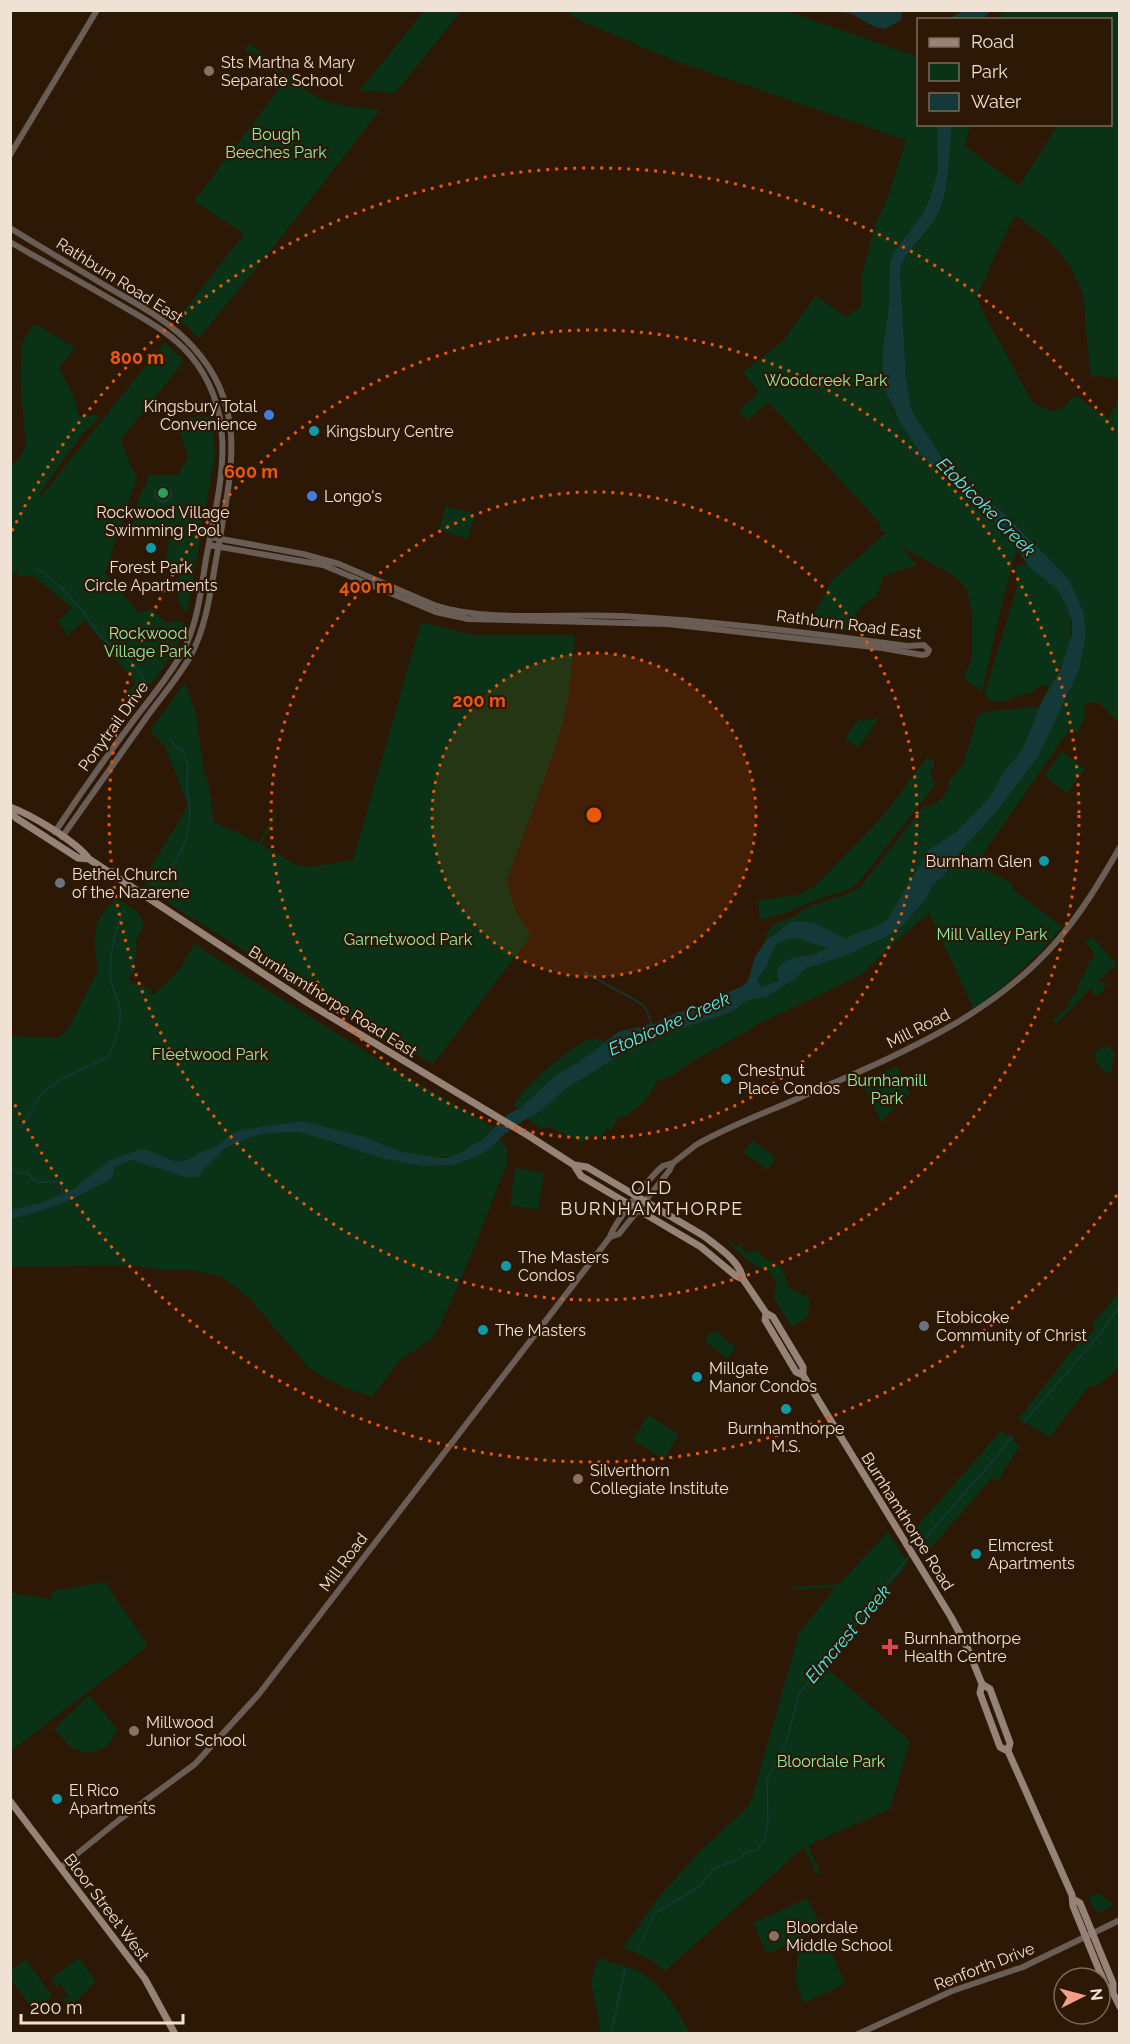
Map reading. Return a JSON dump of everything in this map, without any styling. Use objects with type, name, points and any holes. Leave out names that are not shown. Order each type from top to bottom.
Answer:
[{"type":"main road","name":"Burnhamthorpe Road East","points":[[10,809],[22,811],[55,832],[83,851],[88,859],[308,1003],[566,1160]]},
{"type":"main road","name":"Burnhamthorpe Road East","points":[[10,809],[16,818],[78,858],[88,859]]},
{"type":"main road","name":"Burnhamthorpe Road","points":[[566,1160],[574,1165],[587,1167],[704,1236],[722,1249],[741,1271],[743,1279],[766,1313],[772,1317],[803,1367],[803,1375],[902,1534],[967,1647],[982,1684],[980,1693],[987,1715],[1000,1747],[1008,1751]]},
{"type":"main road","name":"Burnhamthorpe Road","points":[[574,1165],[581,1176],[701,1248],[743,1279]]},
{"type":"main road","name":"Burnhamthorpe Road","points":[[982,1684],[990,1689],[1010,1743],[1008,1751],[1073,1899],[1073,1906],[1106,1986],[1113,1993],[1119,2007]]},
{"type":"main road","name":"Bloor Street West","points":[[10,1801],[145,1979],[175,2034]]},
{"type":"main road","name":"Burnhamthorpe Road","points":[[1073,1899],[1080,1903],[1093,1933],[1113,1983],[1113,1993]]},
{"type":"street","points":[[10,155],[97,10]]},
{"type":"street","name":"Rathburn Road East","points":[[10,228],[170,326],[195,348],[210,370],[227,409],[232,443],[232,465],[219,538]]},
{"type":"street","name":"Rathburn Road East","points":[[10,242],[80,280],[158,328],[184,348],[200,368],[215,399],[223,438],[223,463],[212,529]]},
{"type":"street","name":"Ponytrail Drive","points":[[55,832],[183,651],[195,620],[212,529]]},
{"type":"street","name":"Rathburn Road East","points":[[209,545],[323,565],[436,612],[468,619],[668,624],[882,648],[922,655],[927,654],[929,650],[925,645],[908,646],[707,621],[613,615],[474,614],[435,605],[326,560],[210,537]]},
{"type":"street","name":"Ponytrail Drive","points":[[62,837],[191,655],[206,612],[219,538]]},
{"type":"street","name":"Mill Road","points":[[61,1867],[119,1820],[195,1764],[259,1694],[610,1237],[612,1230],[629,1205],[664,1166],[703,1141],[921,1044],[957,1024],[989,1002],[1022,977],[1057,941],[1084,906],[1119,847]]},
{"type":"street","name":"Mill Road","points":[[610,1237],[619,1234],[669,1171],[672,1163]]},
{"type":"street","name":"Renforth Drive","points":[[858,2034],[952,1991],[1023,1967],[1119,1920]]},
{"type":"green space","points":[[424,11],[455,11],[459,14],[395,93],[359,91]]},
{"type":"green space","name":"Woodcreek Park","points":[[565,11],[787,11],[917,57],[917,126],[937,126],[938,169],[929,201],[922,215],[894,252],[890,263],[883,372],[892,408],[922,456],[1000,526],[1017,549],[982,692],[964,679],[972,656],[972,615],[967,589],[951,574],[904,548],[896,540],[917,565],[883,576],[877,597],[864,603],[855,614],[867,632],[807,627],[831,581],[887,532],[882,531],[879,522],[768,402],[748,420],[738,411],[759,392],[743,372],[783,341],[816,296],[846,317],[861,306],[862,273],[876,223],[886,202],[906,140],[678,62],[579,20]]},
{"type":"green space","name":"Mill Valley Park","points":[[1003,11],[1119,11],[1119,380],[1098,375],[1094,378],[1090,372],[1083,295],[1070,265],[1047,239],[1017,216],[1010,224],[977,296],[980,307],[1033,403],[1052,411],[1061,409],[1075,395],[1109,419],[1119,397],[1119,723],[1099,703],[1088,702],[1084,707],[1085,717],[1077,733],[1069,730],[976,864],[1013,884],[1012,889],[1063,927],[1021,971],[974,1009],[929,913],[862,974],[757,1025],[673,1075],[657,1081],[646,1100],[627,1116],[619,1117],[611,1131],[607,1128],[600,1138],[593,1135],[582,1143],[551,1127],[543,1128],[527,1118],[541,1111],[564,1090],[649,1038],[718,1017],[733,1011],[748,1000],[766,997],[795,979],[806,968],[877,942],[903,925],[926,899],[933,884],[942,878],[961,851],[997,811],[1038,757],[1079,670],[1086,636],[1084,613],[1070,581],[1005,514],[948,467],[911,409],[906,379],[900,271],[908,254],[937,217],[947,177],[952,126],[970,126],[965,146],[1019,186],[1057,126],[1112,126],[1112,18],[1000,18]]},
{"type":"green space","points":[[249,43],[283,69],[279,74],[273,74],[275,70],[250,51],[247,54],[245,49]]},
{"type":"green space","name":"Bough Beeches Park","points":[[290,74],[320,99],[341,105],[380,110],[199,338],[178,318],[244,234],[194,201]]},
{"type":"green space","name":"Rockwood Village Park","points":[[33,324],[75,348],[59,368],[74,396],[79,416],[95,415],[99,419],[82,434],[40,493],[41,496],[165,342],[184,361],[121,439],[137,477],[105,573],[139,613],[152,609],[167,623],[179,621],[185,624],[171,656],[135,704],[124,696],[135,683],[85,620],[67,636],[64,628],[57,622],[72,608],[35,577],[15,575],[28,556],[11,577],[11,464],[19,459],[26,445],[20,380],[22,344]]},
{"type":"green space","points":[[212,416],[215,455],[187,612],[182,608],[178,599],[178,573],[165,564],[170,537],[159,535],[155,524],[131,530],[138,506],[136,505],[143,488],[145,489],[148,475],[178,475],[188,457],[180,433],[186,426],[186,418]]},
{"type":"green space","points":[[446,506],[475,514],[468,539],[439,530]]},
{"type":"green space","points":[[1021,564],[1028,564],[1056,588],[1064,600],[1069,613],[1070,638],[1063,663],[1049,687],[1040,685],[1030,694],[999,702],[986,698],[985,692],[1017,587],[1015,568]]},
{"type":"green space","name":"Garnetwood Park","points":[[421,622],[474,635],[575,635],[569,693],[562,726],[507,880],[515,910],[531,936],[433,1064],[354,1020],[170,904],[142,881],[188,806],[165,746],[150,731],[185,682],[196,713],[204,773],[208,780],[214,822],[259,843],[275,813],[277,814],[261,845],[297,865],[309,867],[353,860]]},
{"type":"green space","points":[[1032,706],[1039,708],[1022,750],[1005,770],[989,798],[956,832],[928,850],[888,919],[846,939],[813,922],[794,921],[765,939],[770,928],[778,922],[797,915],[808,907],[848,894],[860,887],[925,805],[931,806],[946,793],[949,781],[963,764],[978,715],[991,711]]},
{"type":"green space","points":[[878,717],[876,724],[872,726],[858,748],[845,739],[858,718],[863,721]]},
{"type":"green space","points":[[1062,751],[1085,769],[1067,793],[1044,776]]},
{"type":"green space","points":[[927,757],[934,761],[934,767],[930,773],[935,785],[857,884],[845,891],[760,920],[758,900],[797,895],[813,888],[883,816]]},
{"type":"green space","name":"Fleetwood Park","points":[[116,898],[135,910],[143,924],[136,940],[136,957],[132,965],[138,967],[129,977],[129,981],[152,990],[153,995],[180,969],[194,944],[394,1069],[495,1128],[470,1148],[452,1156],[439,1158],[402,1152],[365,1137],[299,1121],[242,1130],[231,1134],[214,1148],[200,1152],[187,1160],[177,1162],[154,1153],[109,1161],[115,1167],[131,1160],[189,1178],[199,1177],[211,1161],[233,1144],[246,1138],[278,1131],[306,1133],[332,1143],[393,1160],[426,1165],[456,1164],[471,1159],[486,1151],[500,1139],[507,1149],[508,1161],[470,1258],[440,1326],[430,1340],[400,1360],[372,1397],[341,1386],[310,1369],[249,1298],[222,1277],[192,1270],[162,1270],[131,1265],[11,1267],[10,1036],[58,1038],[69,1028],[98,970],[94,943],[97,923]]},
{"type":"green space","points":[[1092,937],[1117,964],[1096,983],[1106,984],[1101,994],[1092,993],[1093,986],[1056,1024],[1054,1020],[1069,1005],[1067,1002],[1078,991],[1079,980],[1086,974],[1084,971],[1089,967],[1087,964],[1095,958],[1093,951],[1084,941]]},
{"type":"green space","points":[[795,938],[827,948],[799,957],[778,979],[761,987],[757,980],[766,967],[774,948],[783,941]]},
{"type":"green space","points":[[588,1039],[599,1039],[605,1042],[579,1062],[556,1075],[520,1108],[514,1107],[535,1080]]},
{"type":"green space","points":[[1104,1047],[1110,1048],[1115,1054],[1112,1072],[1108,1074],[1095,1059],[1095,1052]]},
{"type":"green space","name":"Burnhamill Park","points":[[897,1066],[910,1093],[881,1122],[862,1081]]},
{"type":"green space","points":[[752,1140],[776,1158],[768,1170],[743,1152]]},
{"type":"green space","points":[[515,1168],[544,1173],[538,1210],[510,1205]]},
{"type":"green space","points":[[722,1234],[737,1247],[743,1241],[742,1248],[746,1253],[757,1250],[761,1256],[778,1265],[782,1269],[788,1286],[810,1299],[808,1317],[792,1327],[773,1297],[775,1282],[771,1274],[746,1259]]},
{"type":"green space","points":[[1119,1292],[1119,1367],[1099,1385],[1088,1387],[1050,1437],[1018,1419],[1081,1339],[1084,1342],[1095,1328],[1092,1325]]},
{"type":"green space","points":[[716,1331],[736,1348],[727,1359],[706,1342],[711,1332]]},
{"type":"green space","points":[[648,1415],[679,1434],[664,1459],[633,1440]]},
{"type":"green space","points":[[1001,1431],[1015,1439],[1013,1441],[1020,1445],[998,1481],[992,1478],[930,1549],[925,1543],[922,1546],[913,1531]]},
{"type":"green space","name":"Bloordale Park","points":[[888,1532],[908,1563],[825,1666],[910,1741],[890,1809],[808,1845],[820,1873],[817,1875],[804,1847],[665,1971],[650,1959],[623,1948],[658,1898],[699,1852],[750,1805],[799,1633],[836,1587],[793,1590],[793,1587],[839,1584]]},
{"type":"green space","points":[[105,1582],[148,1646],[11,1751],[11,1593],[51,1599],[52,1591]]},
{"type":"green space","points":[[89,1695],[118,1730],[106,1747],[88,1753],[71,1748],[54,1729]]},
{"type":"green space","points":[[1099,1893],[1113,1906],[1097,1913],[1088,1897]]},
{"type":"green space","points":[[807,1898],[822,1929],[767,1954],[753,1923]]},
{"type":"green space","points":[[825,1936],[845,1984],[803,2003],[795,1977],[799,1949]]},
{"type":"green space","points":[[79,1958],[96,1981],[73,2004],[71,2000],[65,2005],[63,1997],[70,1998],[61,1984],[57,1987],[51,1978]]},
{"type":"green space","points":[[598,1958],[635,1970],[652,1981],[674,2005],[689,2033],[598,2033],[600,2027],[591,1981]]},
{"type":"green space","points":[[26,1959],[52,1996],[33,2010],[11,1979],[11,1970]]},
{"type":"water","points":[[962,10],[990,11],[982,18],[951,18]]},
{"type":"water","points":[[832,11],[902,11],[901,20],[885,29],[875,27],[852,14]]},
{"type":"water","name":"Etobicoke Creek","points":[[937,126],[952,126],[947,181],[939,212],[908,254],[900,270],[906,379],[911,409],[948,467],[1005,514],[1070,581],[1084,613],[1086,636],[1079,670],[1038,757],[997,811],[961,851],[942,878],[933,884],[926,899],[903,925],[886,937],[844,956],[806,968],[795,979],[766,997],[748,1000],[733,1011],[718,1017],[648,1038],[564,1090],[541,1111],[503,1135],[491,1148],[476,1157],[453,1165],[422,1166],[378,1157],[301,1132],[267,1133],[247,1138],[224,1149],[203,1170],[200,1177],[189,1178],[131,1160],[115,1167],[112,1178],[87,1192],[38,1212],[11,1219],[10,1210],[41,1203],[72,1190],[109,1161],[141,1149],[177,1162],[214,1148],[231,1134],[242,1130],[299,1121],[365,1137],[402,1152],[447,1158],[462,1152],[484,1138],[508,1114],[520,1108],[556,1075],[579,1062],[618,1032],[656,1023],[673,1014],[707,1004],[716,997],[741,987],[748,981],[755,957],[767,939],[793,921],[813,922],[846,939],[888,919],[928,850],[956,832],[989,798],[1005,770],[1022,750],[1042,701],[1061,668],[1072,634],[1072,623],[1067,607],[1057,589],[1031,569],[1000,526],[922,456],[901,424],[886,392],[883,346],[889,306],[890,263],[894,252],[922,215],[929,201],[938,169]],"holes":[[[795,938],[827,948],[794,958],[782,964],[777,969],[778,981],[761,987],[757,980],[766,967],[774,948],[783,941]]]},
{"type":"water","name":"Rockwood Village Swimming Pool","points":[[163,485],[169,488],[172,494],[169,500],[163,503],[157,500],[154,494],[157,488]]},
{"type":"waterway","points":[[38,569],[59,585],[82,610],[100,636],[136,667],[145,682]]},
{"type":"waterway","points":[[152,884],[161,879],[175,863],[184,844],[189,823],[188,764],[182,750],[176,747],[169,738]]},
{"type":"waterway","points":[[20,1128],[46,1089],[59,1080],[108,1057],[120,1023],[119,1007],[111,980],[110,962],[115,935],[124,910]]},
{"type":"waterway","points":[[584,972],[642,1004],[652,1025]]},
{"type":"waterway","points":[[10,1145],[14,1139]]},
{"type":"waterway","points":[[10,1168],[19,1173],[27,1172],[37,1182],[58,1182]]},
{"type":"waterway","points":[[62,1186],[62,1194]]},
{"type":"waterway","name":"Elmcrest Creek","points":[[1024,1422],[1099,1335],[1120,1306]]},
{"type":"waterway","name":"Elmcrest Creek","points":[[913,1552],[1012,1436]]},
{"type":"waterway","name":"Elmcrest Creek","points":[[639,1947],[655,1913],[699,1887],[714,1868],[739,1859],[747,1851],[755,1851],[763,1843],[768,1824],[767,1780],[787,1740],[799,1694],[910,1555]]},
{"type":"waterway","name":"Elmcrest Creek","points":[[611,2034],[625,1969]]},
{"type":"place","name":"Sts Martha & Mary Separate School","points":[[209,71]]},
{"type":"place","name":"Kingsbury Total Convenience","points":[[269,415]]},
{"type":"place","name":"Kingsbury Centre","points":[[314,431]]},
{"type":"place","name":"Rockwood Village Swimming Pool","points":[[163,493]]},
{"type":"place","name":"Longo's","points":[[312,496]]},
{"type":"place","name":"Forest Park Circle Apartments","points":[[151,548]]},
{"type":"place","name":"Burnham Glen","points":[[1044,861]]},
{"type":"place","name":"Bethel Church of the Nazarene","points":[[60,883]]},
{"type":"place","name":"Chestnut Place Condos","points":[[726,1079]]},
{"type":"place","name":"The Masters Condos","points":[[506,1266]]},
{"type":"place","name":"Etobicoke Community of Christ","points":[[924,1326]]},
{"type":"place","name":"The Masters","points":[[483,1330]]},
{"type":"place","name":"Millgate Manor Condos","points":[[697,1377]]},
{"type":"place","name":"Burnhamthorpe M.S.","points":[[786,1409]]},
{"type":"place","name":"Silverthorn Collegiate Institute","points":[[578,1479]]},
{"type":"place","name":"Elmcrest Apartments","points":[[976,1554]]},
{"type":"place","name":"Burnhamthorpe Health Centre","points":[[890,1647]]},
{"type":"place","name":"Millwood Junior School","points":[[134,1731]]},
{"type":"place","name":"El Rico Apartments","points":[[57,1799]]},
{"type":"place","name":"Bloordale Middle School","points":[[774,1936]]},
{"type":"district","name":"OLD BURNHAMTHORPE","points":[[652,1198]]}]
